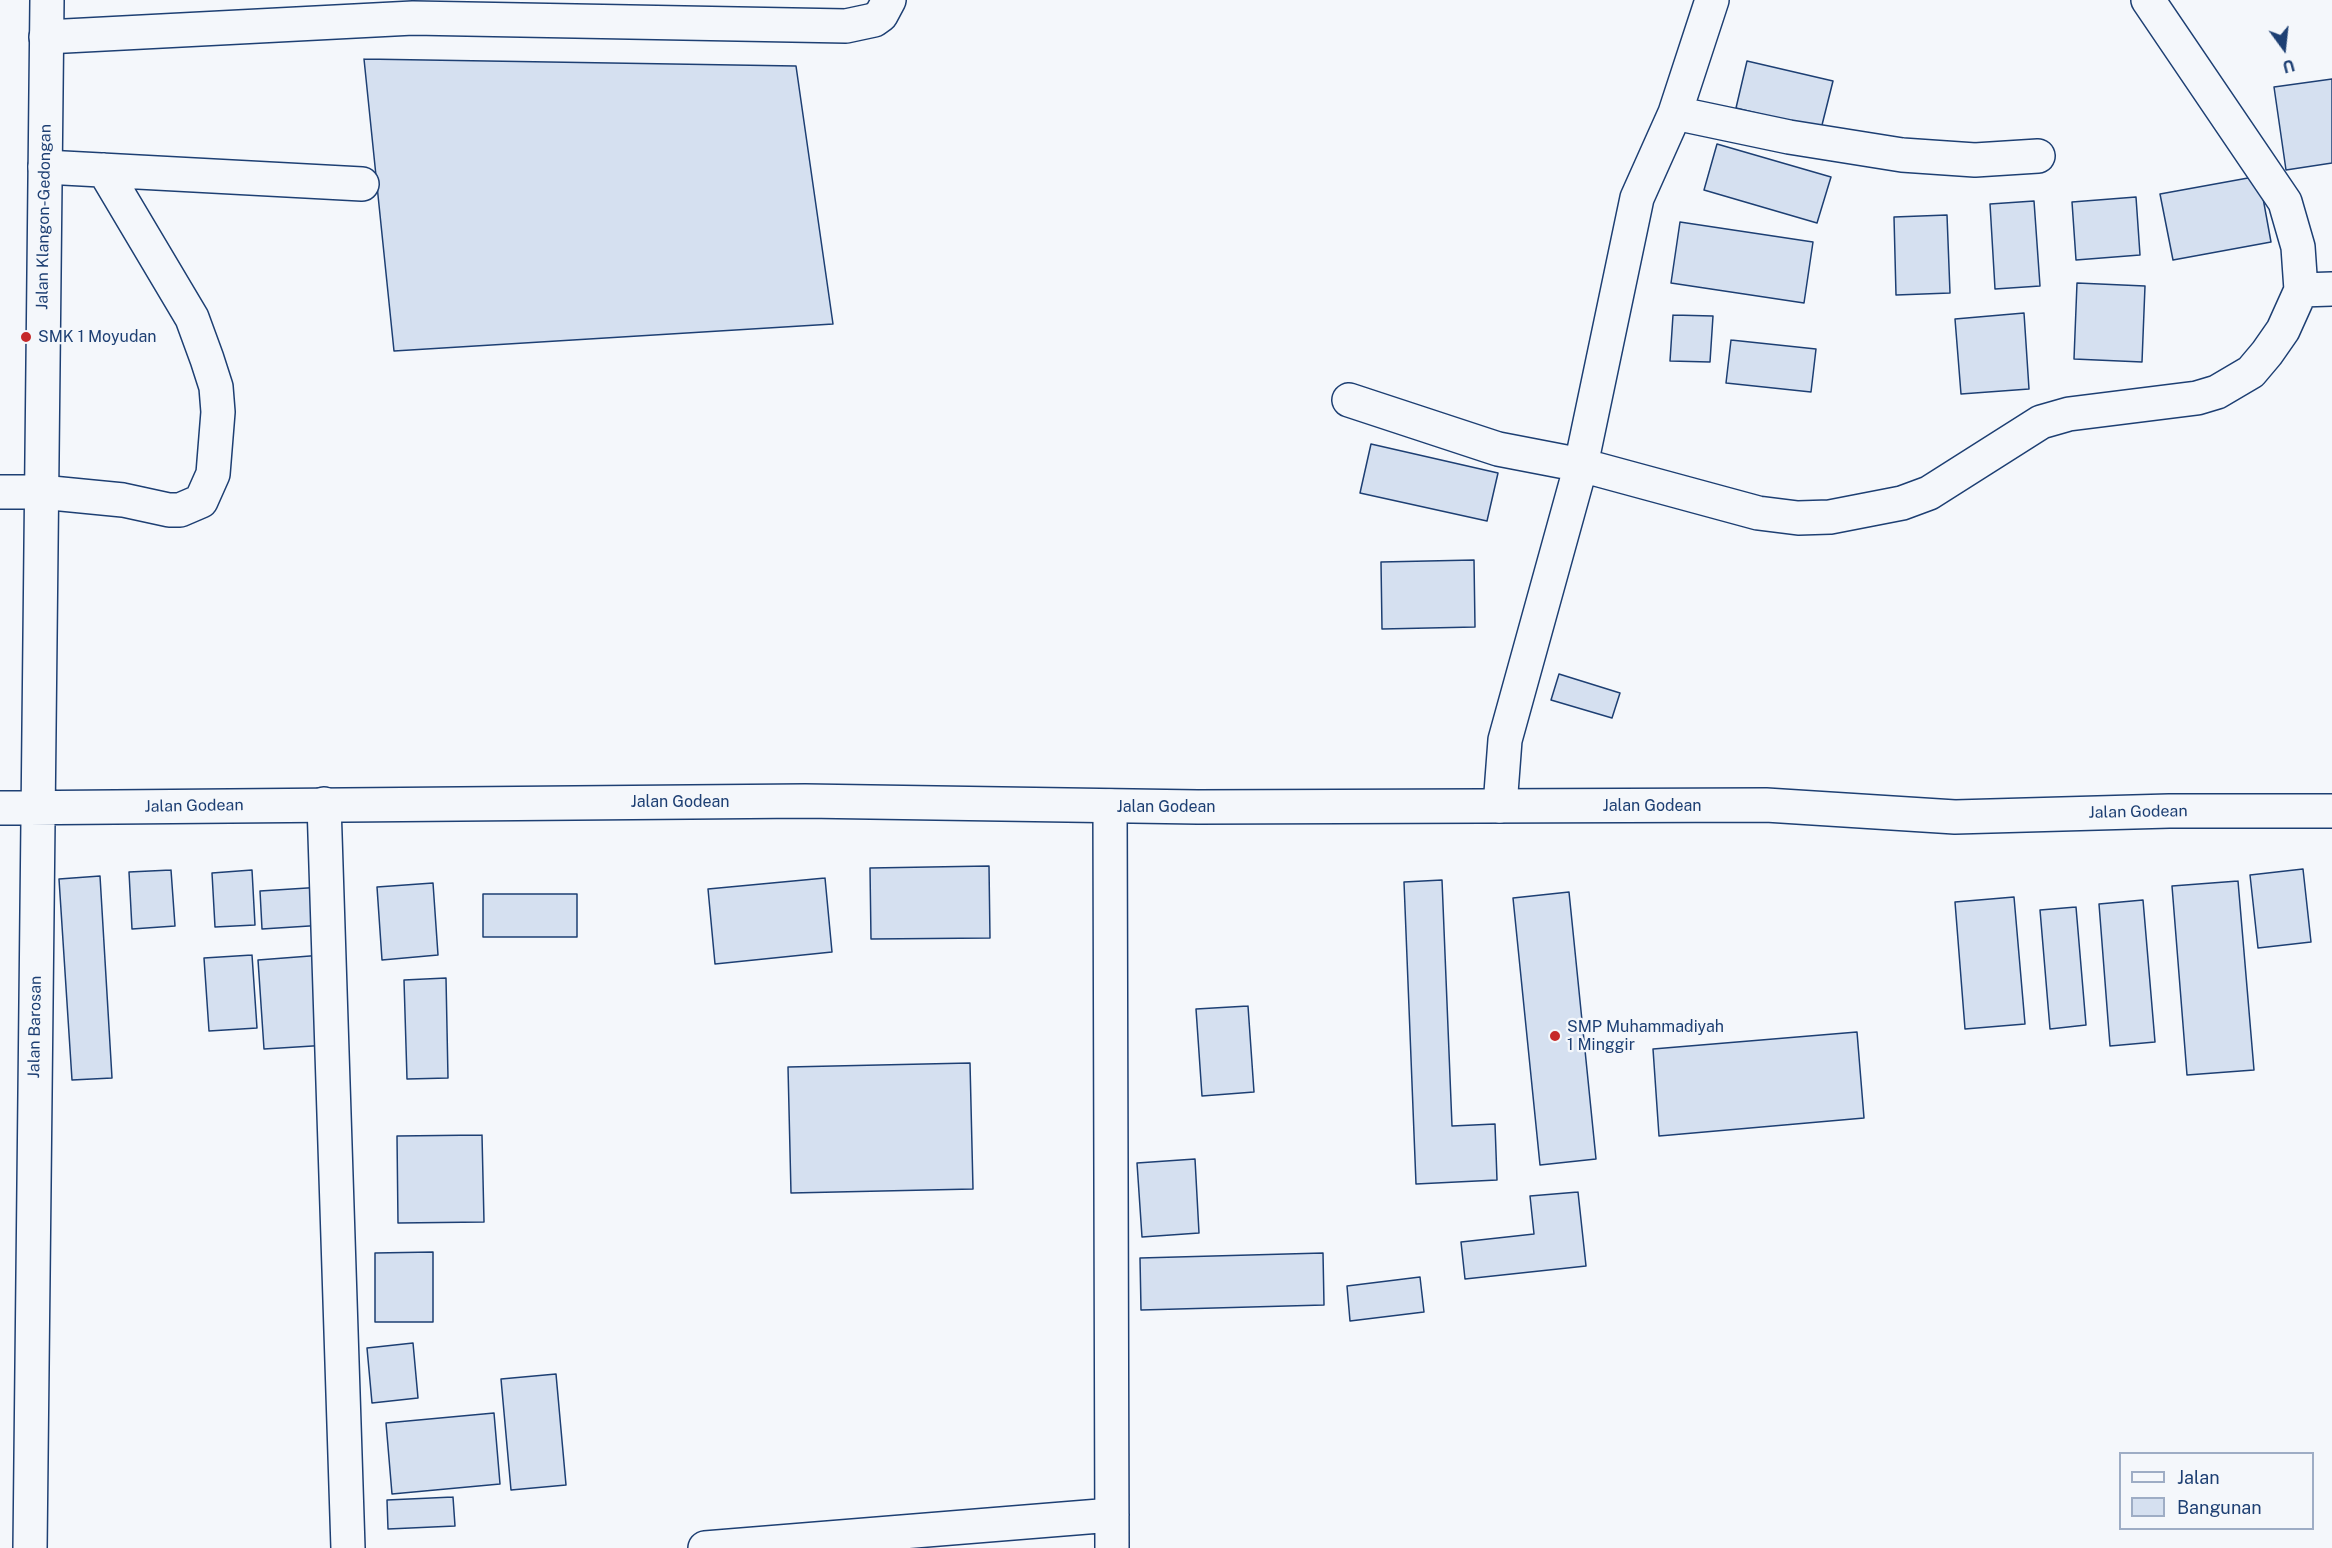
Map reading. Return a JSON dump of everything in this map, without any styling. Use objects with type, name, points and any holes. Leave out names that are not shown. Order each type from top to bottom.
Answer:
[{"type":"street","name":"Jalan Klangon-Gedongan","points":[[41,499],[47,0]]},
{"type":"street","points":[[46,37],[413,18],[846,26],[874,20],[886,9],[889,0]]},
{"type":"street","points":[[1500,806],[1505,741],[1581,465],[1600,364],[1637,198],[1675,113],[1712,0]]},
{"type":"street","points":[[1348,400],[1498,450],[1581,465],[1768,514],[1830,517],[1902,504],[1929,493],[2041,422],[2069,414],[2197,398],[2235,383],[2267,353],[2316,290],[2298,248],[2285,202],[2148,0]]},
{"type":"street","points":[[1675,113],[1789,137],[1902,155],[1975,160],[2038,156]]},
{"type":"street","points":[[45,167],[362,184]]},
{"type":"street","points":[[0,492],[41,499],[123,500],[169,510],[180,510],[201,501],[213,474],[218,412],[216,387],[207,359],[192,318],[104,170]]},
{"type":"street","name":"Jalan Barosan","points":[[30,1548],[41,499]]},
{"type":"street","name":"Jalan Godean","points":[[0,808],[805,801],[1110,806],[1766,805],[1955,817],[2169,811],[2332,811]]},
{"type":"street","points":[[324,804],[348,1548]]},
{"type":"street","points":[[1110,806],[1112,1548]]},
{"type":"street","points":[[705,1548],[1112,1515]]},
{"type":"building","points":[[364,59],[796,66],[833,324],[394,351]]},
{"type":"building","points":[[1747,61],[1833,81],[1821,129],[1736,108]]},
{"type":"building","points":[[2332,79],[2332,163],[2286,170],[2274,87]]},
{"type":"building","points":[[1717,144],[1831,177],[1817,223],[1704,190]]},
{"type":"building","points":[[2259,176],[2271,242],[2173,260],[2160,194]]},
{"type":"building","points":[[2136,197],[2140,255],[2076,260],[2072,202]]},
{"type":"building","points":[[2034,201],[2040,286],[1995,289],[1990,204]]},
{"type":"building","points":[[1947,215],[1950,293],[1896,295],[1894,217]]},
{"type":"building","points":[[1680,222],[1813,242],[1804,303],[1671,283]]},
{"type":"building","points":[[2077,283],[2145,286],[2142,362],[2074,359]]},
{"type":"building","points":[[2024,313],[2029,389],[1961,394],[1955,319]]},
{"type":"building","points":[[1673,315],[1713,316],[1710,362],[1670,361]]},
{"type":"building","points":[[1731,340],[1816,349],[1811,392],[1726,383]]},
{"type":"building","points":[[1371,444],[1498,473],[1487,521],[1360,493]]},
{"type":"building","points":[[1474,560],[1475,627],[1382,629],[1381,562]]},
{"type":"building","points":[[1559,674],[1620,693],[1612,718],[1551,700]]},
{"type":"building","points":[[989,866],[990,938],[871,939],[870,868]]},
{"type":"building","points":[[2303,869],[2311,942],[2258,948],[2250,875]]},
{"type":"building","points":[[171,870],[175,926],[132,929],[129,872]]},
{"type":"building","points":[[252,870],[255,925],[215,927],[212,873]]},
{"type":"building","points":[[100,876],[112,1078],[72,1080],[59,879]]},
{"type":"building","points":[[825,878],[832,952],[715,964],[708,889]]},
{"type":"building","points":[[1442,880],[1452,1126],[1495,1124],[1497,1180],[1416,1184],[1404,882]]},
{"type":"building","points":[[2238,881],[2254,1070],[2187,1075],[2172,886]]},
{"type":"building","points":[[433,883],[438,955],[382,960],[377,887]]},
{"type":"building","points":[[323,887],[325,925],[262,929],[260,891]]},
{"type":"building","name":"SMP Muhammadiyah 1 Minggir","points":[[1569,892],[1596,1159],[1540,1165],[1513,898]]},
{"type":"building","points":[[483,894],[577,894],[577,937],[483,937]]},
{"type":"building","points":[[2014,897],[2025,1024],[1965,1029],[1955,902]]},
{"type":"building","points":[[2143,900],[2155,1042],[2110,1046],[2099,904]]},
{"type":"building","points":[[2076,907],[2086,1025],[2050,1029],[2040,910]]},
{"type":"building","points":[[252,955],[257,1028],[209,1031],[204,958]]},
{"type":"building","points":[[323,955],[329,1045],[264,1049],[258,960]]},
{"type":"building","points":[[446,978],[448,1078],[407,1079],[404,980]]},
{"type":"building","points":[[1248,1006],[1254,1092],[1202,1096],[1196,1009]]},
{"type":"building","points":[[1857,1032],[1864,1118],[1659,1136],[1653,1049]]},
{"type":"building","points":[[970,1063],[973,1189],[791,1193],[788,1067]]},
{"type":"building","points":[[482,1135],[484,1222],[398,1223],[397,1136]]},
{"type":"building","points":[[1195,1159],[1199,1233],[1142,1237],[1137,1163]]},
{"type":"building","points":[[1578,1192],[1586,1266],[1465,1279],[1461,1242],[1534,1234],[1530,1196]]},
{"type":"building","points":[[433,1252],[433,1322],[375,1322],[375,1253]]},
{"type":"building","points":[[1323,1253],[1324,1305],[1141,1310],[1140,1258]]},
{"type":"building","points":[[1420,1277],[1424,1312],[1350,1321],[1347,1286]]},
{"type":"building","points":[[413,1343],[418,1398],[372,1403],[367,1348]]},
{"type":"building","points":[[556,1374],[566,1485],[511,1490],[501,1379]]},
{"type":"building","points":[[494,1413],[500,1484],[392,1494],[386,1423]]},
{"type":"building","points":[[453,1497],[455,1526],[388,1529],[387,1500]]},
{"type":"place","name":"SMK 1 Moyudan","points":[[26,337]]},
{"type":"place","name":"SMP Muhammadiyah 1 Minggir","points":[[1555,1036]]}]
